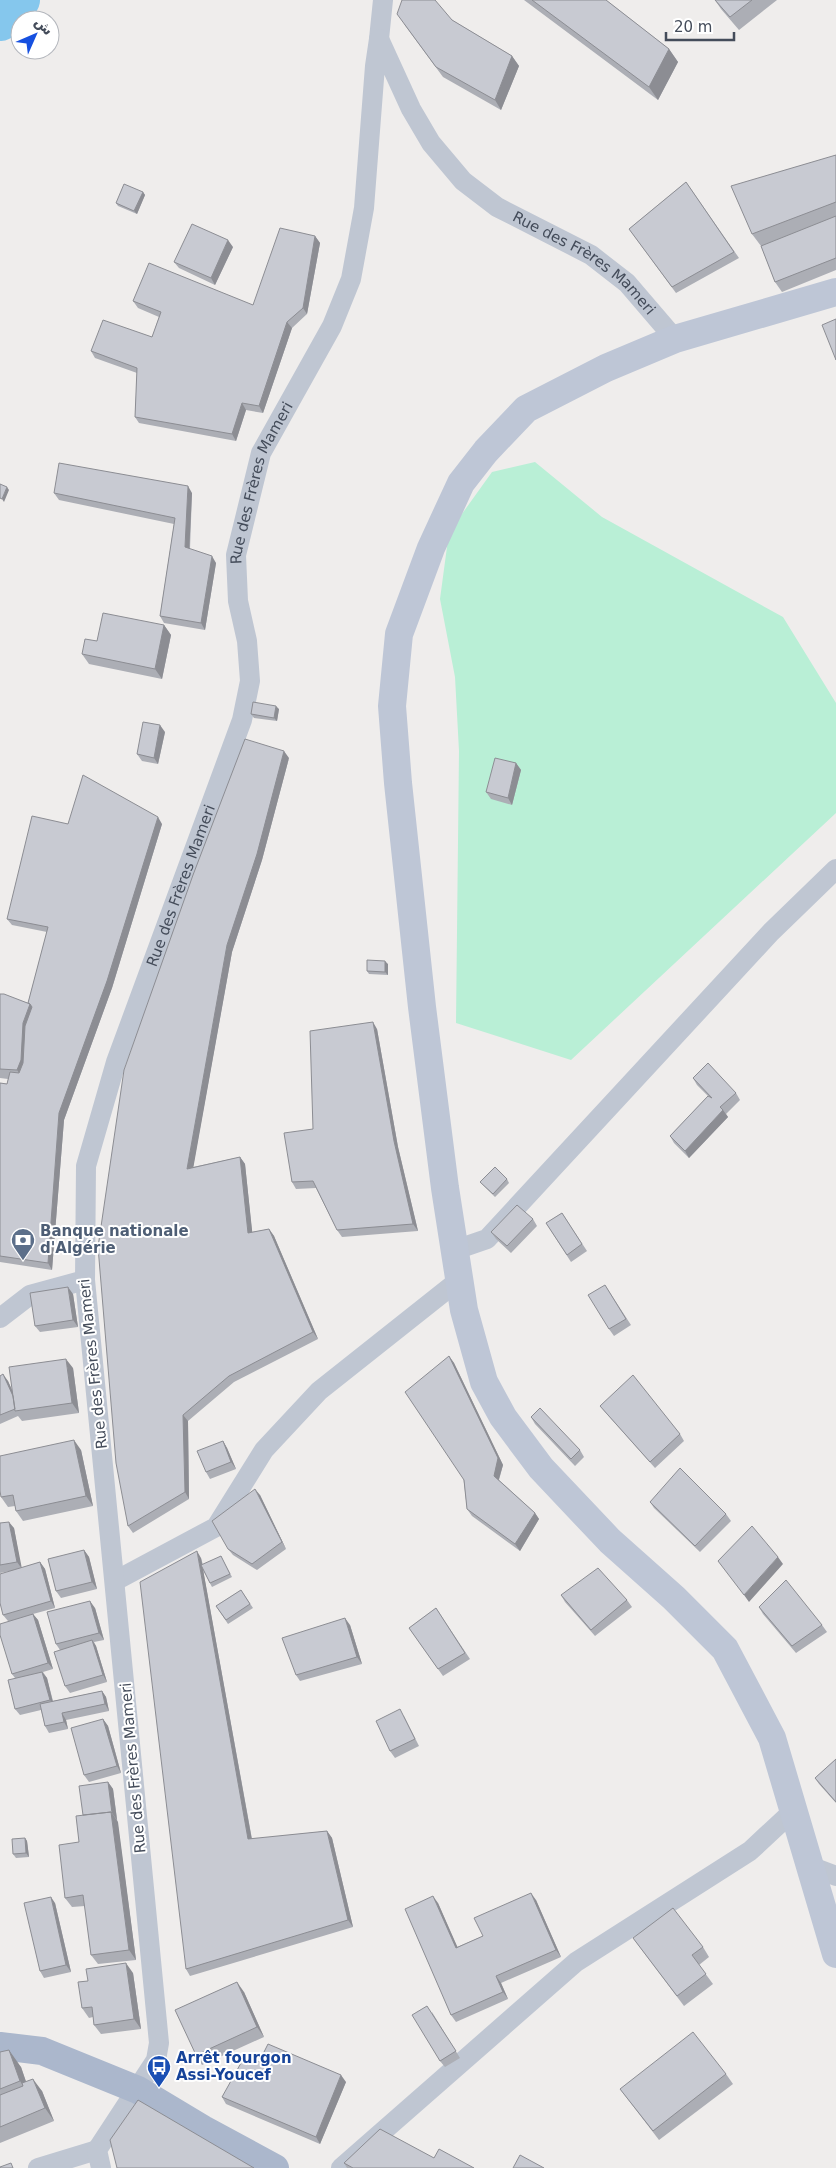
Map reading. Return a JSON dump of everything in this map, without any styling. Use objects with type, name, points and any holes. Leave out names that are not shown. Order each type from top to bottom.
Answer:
[{"type":"main road","points":[[836,292],[675,339],[606,368],[526,409],[486,451],[461,483],[431,548],[399,634],[392,706],[398,783],[423,1016],[459,1280],[464,1310],[484,1382],[503,1417],[541,1468],[610,1540],[674,1598],[725,1649],[772,1738],[836,1954]]},
{"type":"main road","points":[[0,2046],[42,2051],[138,2090],[274,2168]]},
{"type":"street","points":[[379,39],[384,0]]},
{"type":"street","name":"Rue des Frères Mameri","points":[[379,39],[411,109],[431,143],[463,181],[497,207],[591,255],[627,283],[675,339]]},
{"type":"street","name":"Rue des Frères Mameri","points":[[99,2159],[156,2060],[159,2043],[85,1280],[86,1166],[116,1062],[242,720],[250,681],[247,641],[238,601],[236,555],[261,453],[332,326],[351,279],[364,208],[375,66],[379,39]]},
{"type":"street","points":[[455,1250],[487,1239],[771,932],[836,869]]},
{"type":"street","points":[[0,1318],[30,1295],[85,1280]]},
{"type":"street","points":[[115,1581],[216,1527],[264,1450],[319,1391],[459,1280]]},
{"type":"street","points":[[341,2168],[576,1962],[750,1851],[793,1810]]},
{"type":"street","points":[[810,1866],[836,1876]]},
{"type":"street","points":[[38,2168],[99,2159]]},
{"type":"green space","points":[[535,462],[602,517],[783,617],[836,703],[836,813],[571,1060],[456,1023],[459,751],[455,677],[440,599],[449,532],[492,472]]},
{"type":"building","points":[[402,0],[435,0],[452,20],[512,56],[495,100],[436,67],[397,14]]},
{"type":"building","points":[[532,0],[606,0],[669,49],[649,87]]},
{"type":"building","points":[[715,0],[752,0],[730,17]]},
{"type":"building","points":[[836,155],[836,202],[752,234],[731,186]]},
{"type":"building","points":[[686,182],[734,252],[672,287],[629,229]]},
{"type":"building","points":[[124,184],[143,192],[134,211],[116,203]]},
{"type":"building","points":[[836,216],[836,258],[775,282],[761,246]]},
{"type":"building","points":[[192,224],[228,240],[211,278],[174,262]]},
{"type":"building","points":[[280,228],[315,236],[303,308],[287,322],[259,406],[242,403],[232,434],[135,417],[137,368],[91,351],[103,320],[152,337],[161,312],[133,301],[149,263],[253,305]]},
{"type":"building","points":[[836,319],[836,360],[822,325]]},
{"type":"building","points":[[59,463],[188,486],[185,547],[212,556],[201,623],[160,616],[175,518],[54,493]]},
{"type":"building","points":[[0,484],[7,487],[2,499],[0,498]]},
{"type":"building","points":[[103,613],[164,625],[155,669],[82,654],[85,639],[97,641]]},
{"type":"building","points":[[253,702],[276,706],[274,718],[251,714]]},
{"type":"building","points":[[143,722],[160,725],[154,758],[137,754]]},
{"type":"building","points":[[245,739],[284,751],[257,854],[227,945],[187,1169],[240,1157],[248,1233],[269,1229],[313,1332],[229,1376],[183,1415],[185,1492],[128,1526],[116,1463],[98,1247],[124,1070],[193,875]]},
{"type":"building","points":[[495,758],[516,763],[508,798],[486,792]]},
{"type":"building","points":[[83,775],[158,817],[107,981],[59,1113],[48,1263],[0,1256],[0,1083],[7,1084],[10,1072],[19,1073],[23,1063],[25,1026],[32,1007],[28,1003],[48,927],[7,919],[32,816],[68,824]]},
{"type":"building","points":[[367,960],[385,961],[385,972],[367,971]]},
{"type":"building","points":[[0,994],[30,1004],[23,1023],[21,1060],[17,1070],[0,1069]]},
{"type":"building","points":[[373,1022],[394,1141],[413,1224],[337,1230],[313,1181],[292,1182],[284,1133],[313,1129],[310,1031]]},
{"type":"building","points":[[708,1063],[736,1093],[720,1107],[723,1110],[685,1151],[670,1136],[708,1096],[712,1098],[693,1078]]},
{"type":"building","points":[[495,1167],[507,1179],[493,1194],[480,1182]]},
{"type":"building","points":[[517,1205],[533,1219],[507,1246],[491,1232]]},
{"type":"building","points":[[562,1213],[582,1244],[567,1255],[546,1223]]},
{"type":"building","points":[[605,1285],[626,1319],[609,1329],[588,1295]]},
{"type":"building","points":[[68,1287],[73,1320],[35,1326],[30,1293]]},
{"type":"building","points":[[449,1356],[498,1458],[494,1476],[535,1513],[515,1544],[467,1509],[464,1480],[405,1392]]},
{"type":"building","points":[[66,1359],[72,1403],[15,1411],[9,1367]]},
{"type":"building","points":[[3,1374],[13,1396],[15,1409],[0,1415],[0,1376]]},
{"type":"building","points":[[633,1375],[680,1434],[650,1462],[600,1406]]},
{"type":"building","points":[[540,1408],[580,1450],[571,1459],[531,1417]]},
{"type":"building","points":[[74,1440],[86,1496],[16,1511],[13,1495],[1,1497],[0,1456]]},
{"type":"building","points":[[223,1441],[231,1462],[206,1472],[197,1451]]},
{"type":"building","points":[[680,1468],[726,1514],[695,1546],[650,1502]]},
{"type":"building","points":[[255,1489],[282,1542],[252,1564],[228,1549],[212,1521]]},
{"type":"building","points":[[9,1522],[17,1562],[0,1565],[0,1523]]},
{"type":"building","points":[[752,1526],[778,1557],[744,1595],[718,1561]]},
{"type":"building","points":[[84,1550],[92,1582],[56,1591],[48,1559]]},
{"type":"building","points":[[197,1551],[248,1839],[327,1831],[348,1920],[186,1969],[140,1582]]},
{"type":"building","points":[[221,1556],[230,1574],[210,1583],[201,1565]]},
{"type":"building","points":[[40,1562],[51,1601],[3,1615],[0,1603],[0,1574]]},
{"type":"building","points":[[598,1568],[627,1600],[591,1630],[561,1595]]},
{"type":"building","points":[[786,1580],[822,1625],[792,1646],[759,1607]]},
{"type":"building","points":[[241,1590],[250,1604],[226,1620],[216,1606]]},
{"type":"building","points":[[90,1601],[99,1633],[56,1644],[47,1612]]},
{"type":"building","points":[[436,1608],[465,1653],[438,1669],[409,1628]]},
{"type":"building","points":[[33,1614],[48,1663],[12,1674],[0,1635],[0,1624]]},
{"type":"building","points":[[345,1618],[357,1657],[296,1675],[282,1638]]},
{"type":"building","points":[[92,1640],[103,1675],[65,1686],[54,1652]]},
{"type":"building","points":[[42,1672],[50,1700],[15,1709],[8,1680]]},
{"type":"building","points":[[102,1691],[105,1704],[62,1713],[64,1722],[45,1726],[40,1704]]},
{"type":"building","points":[[400,1709],[415,1739],[390,1751],[376,1721]]},
{"type":"building","points":[[103,1719],[117,1766],[84,1775],[71,1728]]},
{"type":"building","points":[[836,1759],[836,1802],[815,1778]]},
{"type":"building","points":[[108,1782],[112,1813],[83,1815],[79,1786]]},
{"type":"building","points":[[111,1812],[129,1950],[91,1955],[83,1895],[65,1898],[59,1845],[79,1842],[76,1816]]},
{"type":"building","points":[[25,1838],[26,1853],[13,1854],[12,1839]]},
{"type":"building","points":[[531,1893],[556,1950],[496,1976],[503,1992],[451,2015],[405,1909],[433,1896],[456,1948],[483,1936],[474,1918]]},
{"type":"building","points":[[51,1897],[66,1965],[40,1971],[24,1903]]},
{"type":"building","points":[[673,1908],[703,1947],[692,1955],[706,1974],[677,1996],[633,1938]]},
{"type":"building","points":[[126,1963],[134,2019],[94,2025],[92,2007],[82,2008],[78,1982],[88,1981],[86,1969]]},
{"type":"building","points":[[237,1982],[257,2027],[196,2055],[175,2010]]},
{"type":"building","points":[[427,2006],[456,2051],[440,2061],[412,2015]]},
{"type":"building","points":[[693,2032],[726,2074],[653,2131],[620,2089]]},
{"type":"building","points":[[268,2044],[341,2075],[316,2137],[222,2097],[246,2054],[259,2062]]},
{"type":"building","points":[[9,2050],[20,2081],[0,2089],[0,2052]]},
{"type":"building","points":[[33,2079],[45,2108],[0,2127],[0,2095],[23,2086],[22,2083]]},
{"type":"building","points":[[138,2100],[254,2168],[117,2168],[110,2140]]},
{"type":"building","points":[[380,2129],[434,2158],[439,2149],[474,2168],[353,2168],[344,2163]]},
{"type":"building","points":[[520,2155],[544,2168],[513,2168]]},
{"type":"building","points":[[11,2163],[13,2168],[0,2168],[0,2167]]},
{"type":"waterway","points":[[0,21],[10,16],[20,0]]},
{"type":"place","name":"Banque nationale d'Algérie","points":[[23,1261]]},
{"type":"place","name":"Arrêt fourgon Assi-Youcef","points":[[159,2088]]}]
